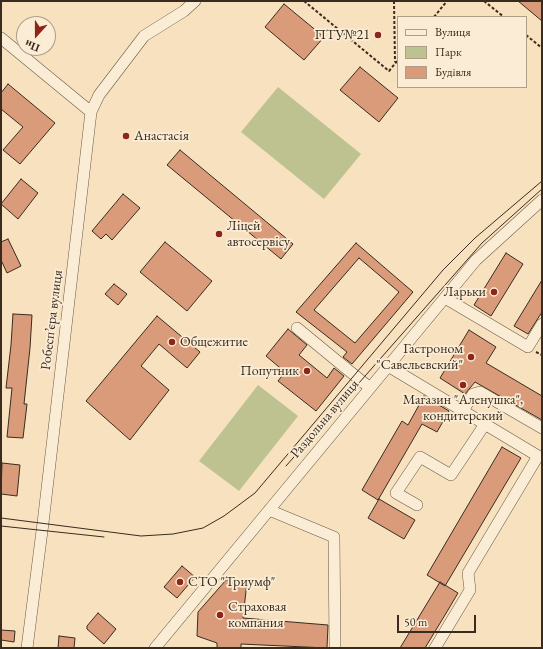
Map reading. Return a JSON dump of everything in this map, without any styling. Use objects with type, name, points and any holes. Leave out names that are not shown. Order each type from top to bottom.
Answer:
[{"type":"street","name":"Робесп’єра вулиця","points":[[27,648],[91,112],[99,95],[144,36],[184,11],[195,1]]},
{"type":"street","points":[[1,38],[91,112]]},
{"type":"street","name":"Раздольна вулиця","points":[[155,648],[476,260],[542,200]]},
{"type":"street","points":[[445,298],[528,347],[542,324]]},
{"type":"street","points":[[297,328],[370,388]]},
{"type":"street","points":[[388,366],[540,457],[468,573],[470,590],[435,648]]},
{"type":"street","points":[[463,411],[473,394],[480,392],[542,428]]},
{"type":"street","points":[[417,505],[396,493],[420,457],[451,475],[485,424]]},
{"type":"street","points":[[269,510],[334,537],[335,648]]},
{"type":"path","points":[[304,1],[389,71],[397,61]]},
{"type":"path","points":[[394,1],[395,64]]},
{"type":"path","points":[[435,16],[447,1]]},
{"type":"path","points":[[484,1],[503,16]]},
{"type":"path","points":[[527,36],[542,48]]},
{"type":"green space","points":[[278,87],[361,154],[324,199],[241,132]]},
{"type":"green space","points":[[258,385],[298,416],[239,491],[199,461]]},
{"type":"building","points":[[518,1],[542,1],[542,21]]},
{"type":"building","points":[[284,4],[324,37],[304,60],[265,27]]},
{"type":"building","points":[[360,67],[398,98],[379,122],[340,90]]},
{"type":"building","points":[[8,84],[55,123],[20,164],[3,150],[23,127],[1,109],[1,93]]},
{"type":"building","points":[[180,150],[293,244],[281,259],[167,165]]},
{"type":"building","points":[[21,179],[38,193],[18,219],[1,204]]},
{"type":"building","points":[[123,194],[140,208],[112,240],[106,234],[101,239],[92,231]]},
{"type":"building","points":[[8,239],[21,266],[7,273],[1,260],[1,242]]},
{"type":"building","points":[[165,242],[212,281],[187,311],[140,272]]},
{"type":"building","points":[[356,243],[413,292],[352,364],[343,357],[347,352],[296,312]],"holes":[[[359,258],[399,292],[355,343],[314,310]]]},
{"type":"building","name":"Ларьки","points":[[506,253],[523,264],[491,316],[474,305]]},
{"type":"building","points":[[542,280],[542,312],[528,334],[514,326]]},
{"type":"building","points":[[114,284],[127,294],[118,305],[105,294]]},
{"type":"building","points":[[13,314],[32,315],[24,404],[27,404],[23,438],[7,437],[12,388],[6,388]]},
{"type":"building","points":[[157,316],[200,352],[187,368],[159,344],[141,366],[169,390],[130,440],[86,401]]},
{"type":"building","points":[[288,329],[307,345],[299,355],[327,378],[334,368],[344,376],[316,411],[278,381],[285,372],[266,356]]},
{"type":"building","points":[[469,330],[496,347],[486,363],[542,396],[542,420],[475,382],[465,394],[440,378]]},
{"type":"building","points":[[424,396],[449,411],[437,432],[422,424],[378,500],[362,490],[402,421],[408,425]]},
{"type":"building","points":[[502,447],[521,458],[445,586],[427,575]]},
{"type":"building","points":[[2,463],[20,465],[17,496],[1,494]]},
{"type":"building","points":[[379,499],[415,520],[404,539],[368,518]]},
{"type":"building","name":"СТО \"Триумф\"","points":[[182,566],[195,577],[177,598],[164,587]]},
{"type":"building","points":[[226,580],[247,582],[243,618],[328,625],[327,648],[241,644],[241,648],[217,648],[217,643],[197,636],[198,612]]},
{"type":"building","points":[[440,582],[458,593],[425,648],[400,648]]},
{"type":"building","points":[[98,613],[116,629],[104,644],[87,629],[87,626]]},
{"type":"building","points":[[1,630],[15,631],[14,642],[1,640]]},
{"type":"building","points":[[59,636],[75,638],[74,648],[58,648]]},
{"type":"tram line","points":[[1,518],[141,536],[173,534],[203,528],[224,516],[255,493],[443,270],[475,238],[542,181]]},
{"type":"tram line","points":[[286,466],[482,243],[542,189]]},
{"type":"tram line","points":[[1,526],[104,537]]},
{"type":"place","name":"ПТУ№21","points":[[378,35]]},
{"type":"place","name":"Анастасія","points":[[126,136]]},
{"type":"place","name":"Ліцей автосервісу","points":[[219,234]]},
{"type":"place","name":"Ларьки","points":[[494,292]]},
{"type":"place","name":"Общежитие","points":[[172,342]]},
{"type":"place","name":"Гастроном \"Савельевский\"","points":[[471,357]]},
{"type":"place","name":"Попутник","points":[[307,371]]},
{"type":"place","name":"Магазин \"Аленушка\", кондитерский","points":[[463,385]]},
{"type":"place","name":"СТО \"Триумф\"","points":[[180,582]]},
{"type":"place","name":"Страховая компания","points":[[220,615]]}]
